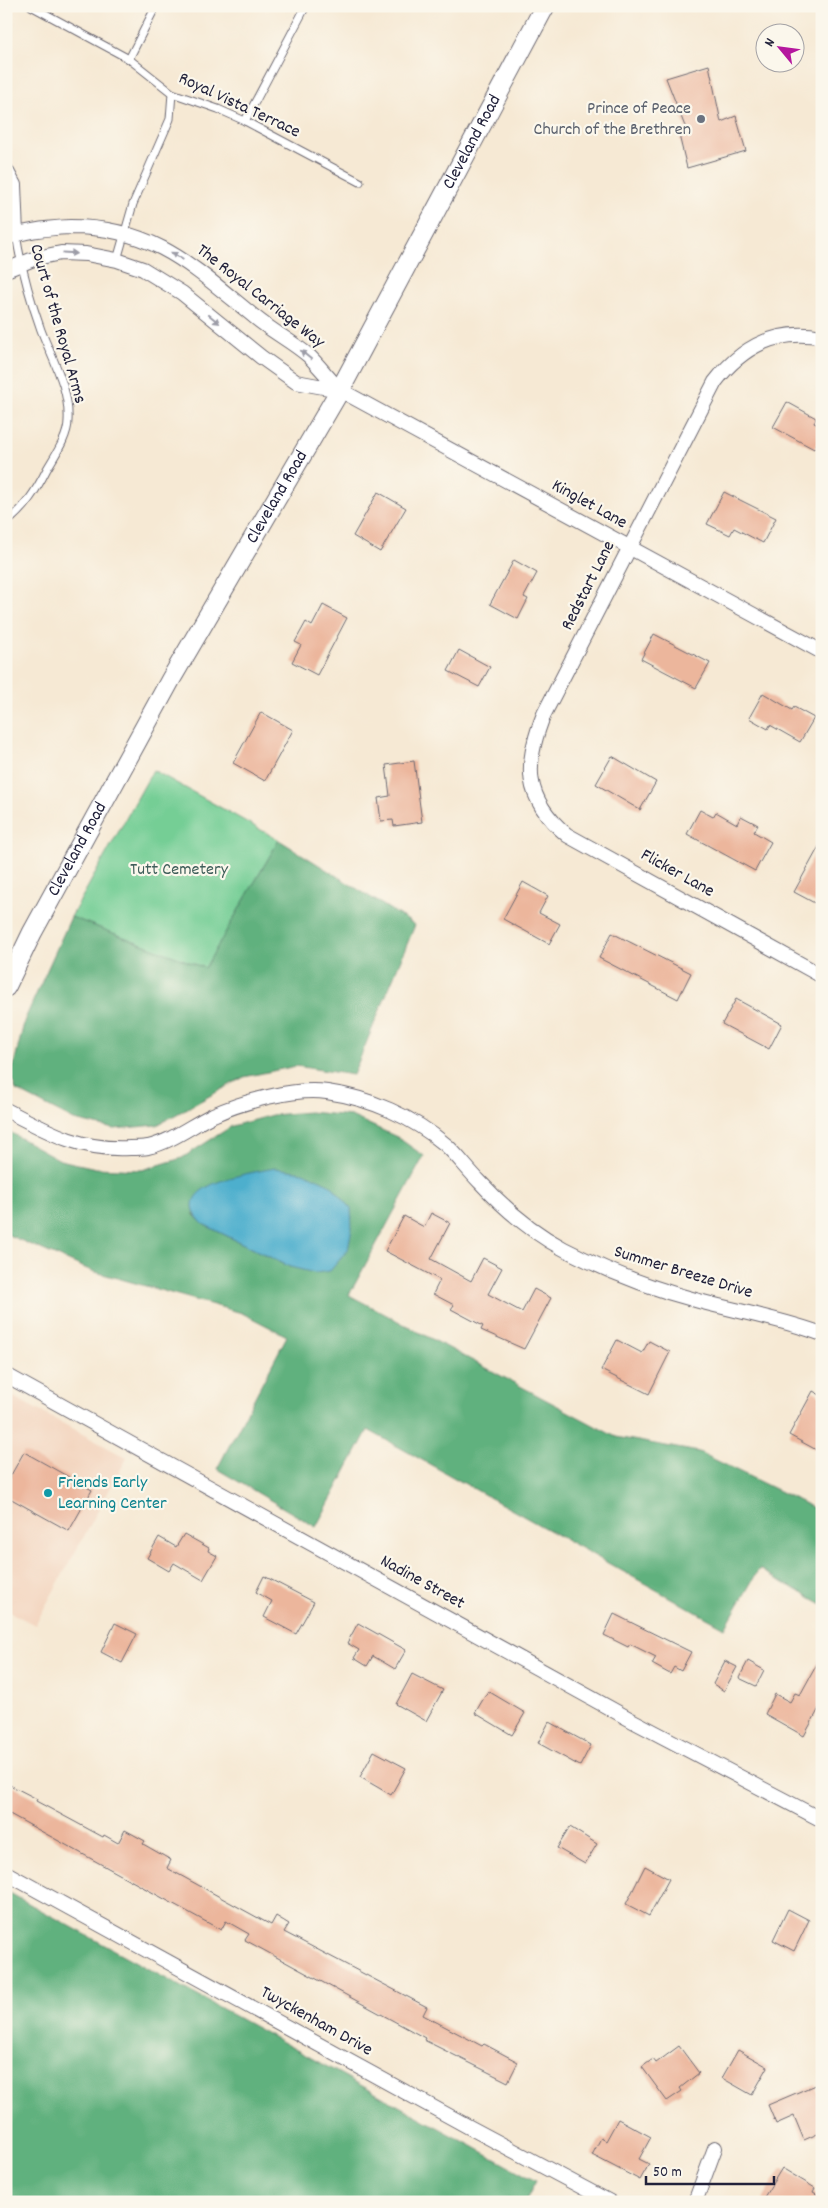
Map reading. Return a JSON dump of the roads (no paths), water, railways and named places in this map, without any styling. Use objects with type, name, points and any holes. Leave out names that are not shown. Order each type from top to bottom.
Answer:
[{"type":"main road","name":"Cleveland Road","points":[[6,988],[37,925],[171,679],[340,390],[544,6]]},
{"type":"street","points":[[6,170],[14,185],[11,236]]},
{"type":"street","points":[[6,221],[11,236]]},
{"type":"street","name":"The Royal Carriage Way","points":[[11,236],[53,228],[102,228],[124,232],[173,254],[203,273],[257,320],[308,356],[340,390]]},
{"type":"street","points":[[6,270],[36,258],[61,253],[86,254],[118,260],[143,268],[176,289],[261,357],[296,382],[340,390]]},
{"type":"street","name":"Redstart Lane","points":[[532,786],[531,757],[535,736],[544,714],[715,382],[729,364],[743,352],[760,342],[798,335],[822,337]]},
{"type":"street","name":"Kinglet Lane","points":[[340,390],[629,549],[822,652]]},
{"type":"street","name":"Flicker Lane","points":[[532,786],[546,816],[567,835],[822,976]]},
{"type":"street","name":"Summer Breeze Drive","points":[[6,1110],[58,1137],[86,1146],[118,1149],[148,1147],[214,1115],[255,1100],[288,1093],[325,1091],[362,1099],[392,1111],[422,1127],[446,1146],[505,1208],[534,1232],[564,1249],[602,1267],[654,1287],[696,1300],[800,1326],[822,1334]]},
{"type":"street","name":"Nadine Street","points":[[6,1375],[633,1721],[822,1820]]},
{"type":"street","name":"Twyckenham Drive","points":[[6,1873],[469,2127],[610,2202]]},
{"type":"street","points":[[695,2202],[715,2148]]},
{"type":"lane","name":"Royal Vista Terrace","points":[[31,6],[129,59],[172,94],[218,109],[245,121],[360,182]]},
{"type":"lane","points":[[129,59],[156,6]]},
{"type":"lane","points":[[245,121],[306,6]]},
{"type":"lane","points":[[118,260],[124,232],[134,204],[170,119],[172,94]]},
{"type":"lane","name":"Court of the Royal Arms","points":[[6,523],[25,507],[36,492],[64,438],[68,423],[68,405],[63,385],[40,328],[11,236]]},
{"type":"water","points":[[275,1168],[303,1172],[331,1185],[351,1208],[352,1229],[348,1250],[330,1271],[315,1273],[290,1267],[203,1224],[194,1211],[194,1200],[202,1190],[215,1183],[248,1173]]},
{"type":"place","name":"Prince of Peace Church of the Brethren","points":[[701,119]]},
{"type":"place","name":"Friends Early Learning Center","points":[[48,1493]]},
{"type":"park label","name":"Tutt Cemetery","points":[[179,870]]}]
